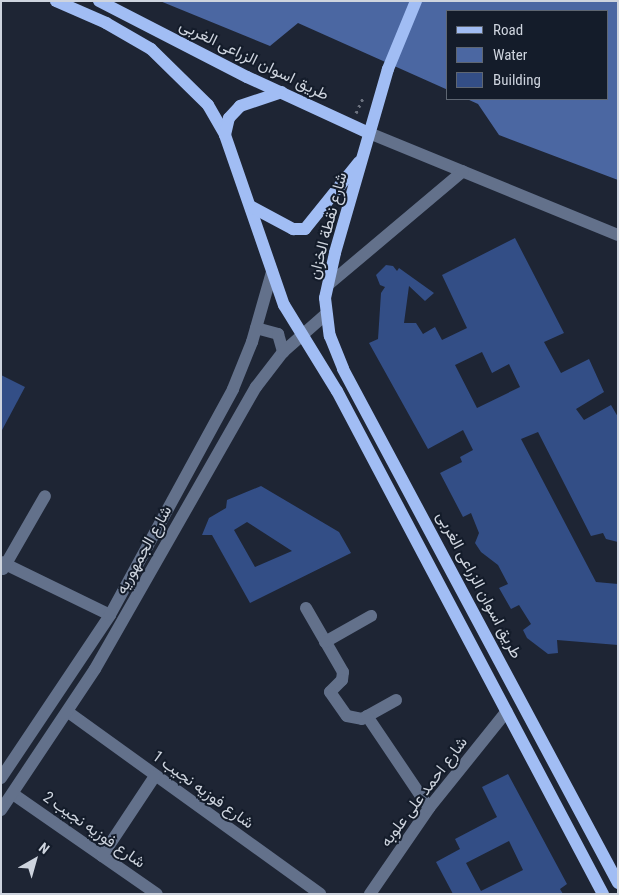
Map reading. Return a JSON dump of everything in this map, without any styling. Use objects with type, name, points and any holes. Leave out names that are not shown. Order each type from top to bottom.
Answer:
[{"type":"main road","points":[[56,1],[106,23],[164,59],[208,105],[225,135],[252,207],[284,304],[304,334],[507,711],[602,894]]},
{"type":"main road","name":"طريق اسوان الزراعى الغربى","points":[[99,1],[282,92],[369,132]]},
{"type":"main road","name":"شارع نقطة الخزان","points":[[325,298],[358,179],[359,162],[388,69],[416,1]]},
{"type":"main road","points":[[225,135],[229,118],[240,106],[282,92]]},
{"type":"main road","name":"شارع نقطة الخزان","points":[[252,207],[293,229],[305,229],[359,162]]},
{"type":"main road","name":"طريق اسوان الزراعى الغربى","points":[[325,298],[325,315],[343,369],[618,883]]},
{"type":"street","points":[[369,132],[618,235]]},
{"type":"street","points":[[329,284],[463,172]]},
{"type":"street","name":"شارع الجمهوريه","points":[[1,778],[110,615],[233,389],[256,328],[272,272]]},
{"type":"street","name":"شارع الجمهوريه","points":[[1,810],[68,712],[237,418],[283,352],[325,315]]},
{"type":"street","points":[[256,328],[278,334],[283,352]]},
{"type":"street","points":[[45,496],[3,565],[110,615]]},
{"type":"street","points":[[306,608],[343,675],[330,689],[330,695],[352,719],[367,716],[396,700]]},
{"type":"street","points":[[325,642],[371,616]]},
{"type":"street","name":"شارع احمد على علوبه","points":[[370,894],[428,808],[507,711]]},
{"type":"street","name":"شارع فوزيه نجيب 1","points":[[68,712],[320,894]]},
{"type":"street","points":[[367,716],[428,808]]},
{"type":"street","points":[[102,856],[156,776]]},
{"type":"street","name":"شارع فوزيه نجيب 2","points":[[13,794],[157,894]]},
{"type":"water","points":[[160,1],[618,1],[618,180],[499,135],[478,104],[469,100],[609,100],[609,10],[446,10],[446,89],[298,23],[270,46]]},
{"type":"building","points":[[515,238],[564,333],[544,342],[561,373],[589,359],[604,392],[576,409],[584,420],[611,405],[618,417],[618,542],[606,539],[603,533],[591,536],[538,432],[521,439],[596,582],[618,584],[618,645],[557,640],[558,653],[548,654],[527,638],[523,630],[531,624],[519,605],[511,609],[499,588],[508,584],[498,565],[481,552],[475,543],[479,533],[471,513],[463,517],[440,473],[462,462],[460,457],[473,450],[463,430],[428,449],[369,343],[378,339],[381,293],[385,287],[380,285],[376,275],[386,265],[393,266],[397,271],[399,268],[434,293],[425,301],[409,286],[404,323],[416,323],[423,334],[435,327],[442,340],[467,328],[442,275]],"holes":[[[482,352],[492,373],[509,364],[520,387],[477,408],[455,365]]]},
{"type":"building","points":[[1,375],[25,387],[1,432]]},
{"type":"building","points":[[261,486],[339,532],[351,553],[250,603],[212,535],[202,535],[209,518],[226,508],[227,500]],"holes":[[[247,522],[292,551],[255,567],[234,530]]]},
{"type":"building","points":[[508,774],[567,884],[560,889],[563,894],[453,894],[436,862],[460,849],[455,839],[497,817],[482,787]],"holes":[[[509,841],[523,870],[481,891],[466,863]]]}]
